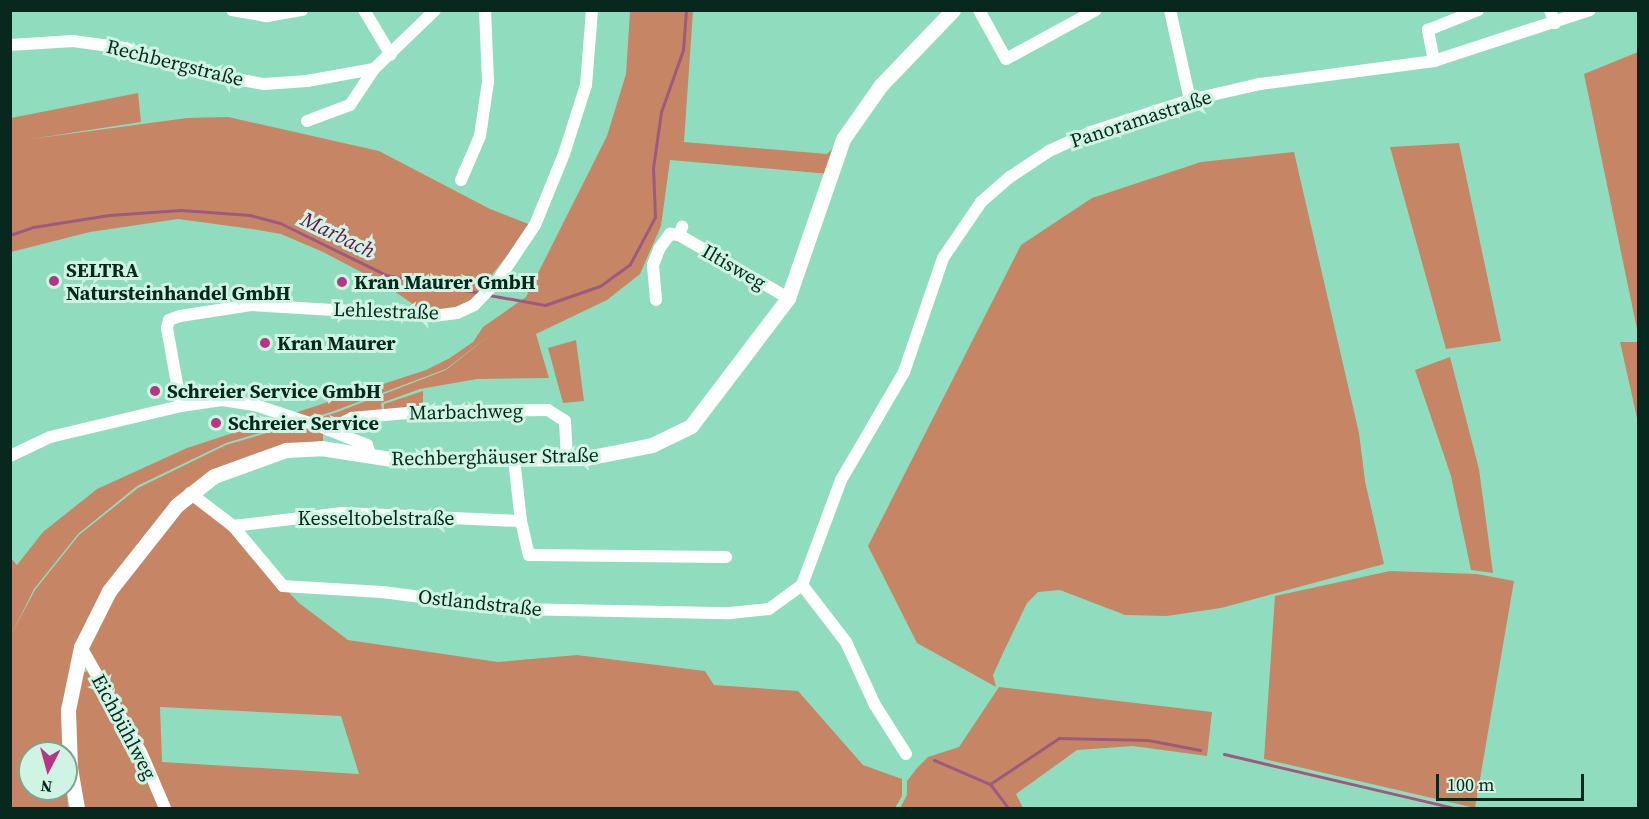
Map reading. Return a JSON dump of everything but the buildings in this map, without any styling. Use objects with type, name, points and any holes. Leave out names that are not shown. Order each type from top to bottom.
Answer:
[{"type":"street","points":[[232,10],[267,16],[302,10]]},
{"type":"street","points":[[364,10],[391,55]]},
{"type":"street","points":[[307,121],[350,105],[374,69],[435,10]]},
{"type":"street","points":[[461,180],[480,136],[488,82],[485,10]]},
{"type":"street","name":"Lehlestraße","points":[[181,406],[167,328],[169,321],[180,316],[251,305],[433,316],[457,313],[474,305],[498,280],[535,225],[564,154],[586,85],[592,10]]},
{"type":"street","name":"Rechberghäuser Straße","points":[[77,808],[70,768],[68,710],[81,647],[93,618],[128,564],[190,493],[214,476],[286,450],[321,448],[398,460],[567,458],[632,450],[671,438],[691,426],[788,298],[843,139],[881,85],[952,10]]},
{"type":"street","points":[[979,10],[1006,59],[1096,10]]},
{"type":"street","points":[[1170,10],[1191,100]]},
{"type":"street","points":[[1434,61],[1428,30],[1478,10]]},
{"type":"street","points":[[1550,10],[1555,23]]},
{"type":"street","name":"Panoramastraße","points":[[802,585],[841,480],[904,372],[930,289],[960,228],[1010,177],[1049,151],[1090,132],[1191,100],[1260,84],[1434,61],[1590,10]]},
{"type":"street","name":"Rechbergstraße","points":[[10,45],[73,41],[125,48],[197,72],[264,84],[307,81],[374,69]]},
{"type":"street","name":"Iltisweg","points":[[656,300],[653,265],[670,234],[680,231],[788,298]]},
{"type":"street","points":[[10,456],[50,437],[181,406],[237,401],[367,445],[371,457]]},
{"type":"street","name":"Marbachweg","points":[[328,430],[352,418],[418,412],[548,410],[565,421],[567,458]]},
{"type":"street","points":[[514,459],[520,521],[529,555],[726,557]]},
{"type":"street","name":"Ostlandstraße","points":[[190,493],[233,526],[283,586],[382,592],[514,609],[730,614],[769,609],[802,585]]},
{"type":"street","name":"Kesseltobelstraße","points":[[233,526],[342,513],[520,521]]},
{"type":"street","points":[[802,585],[846,642],[875,705],[906,754]]},
{"type":"street","name":"Eichbühlweg","points":[[81,647],[141,752],[165,808]]},
{"type":"shaded area","points":[[630,11],[693,11],[684,142],[827,154],[843,139],[829,174],[670,160],[661,226],[640,274],[607,300],[536,334],[549,378],[477,379],[420,389],[381,403],[382,412],[323,430],[323,442],[212,472],[76,645],[63,707],[62,741],[18,741],[18,801],[68,801],[68,806],[72,808],[11,808],[10,557],[17,565],[43,532],[97,489],[187,448],[426,370],[450,358],[473,342],[483,327],[526,297],[607,136],[626,74]],"holes":[[[495,331],[446,370],[335,413],[226,445],[138,488],[79,535],[35,590],[12,633],[34,589],[78,534],[137,486],[226,443],[334,411],[446,369]]]},
{"type":"shaded area","points":[[1638,52],[1638,334],[1584,74]]},
{"type":"shaded area","points":[[138,93],[141,122],[31,139],[187,118],[228,117],[379,151],[490,209],[531,225],[476,295],[463,306],[433,310],[420,309],[384,284],[323,252],[281,234],[252,229],[178,219],[90,232],[11,252],[11,118]]},
{"type":"shaded area","points":[[1459,143],[1501,341],[1446,349],[1390,147]]},
{"type":"shaded area","points":[[1294,152],[1359,433],[1365,481],[1384,564],[1221,608],[1167,616],[1125,615],[1060,590],[1038,592],[1027,603],[993,675],[996,687],[917,643],[868,546],[1021,245],[1092,198],[1201,162]]},
{"type":"shaded area","points":[[576,340],[584,401],[563,403],[548,348]]},
{"type":"shaded area","points":[[1620,342],[1638,342],[1638,423],[1631,391]]},
{"type":"shaded area","points":[[1450,357],[1479,469],[1493,573],[1471,570],[1451,476],[1415,370]]},
{"type":"shaded area","points":[[423,391],[423,406],[384,410],[384,404]]},
{"type":"shaded area","points":[[192,499],[216,515],[299,603],[348,640],[498,662],[577,655],[705,671],[714,685],[798,691],[863,765],[902,779],[902,796],[895,808],[169,808],[84,648],[111,597]],"holes":[[[160,707],[341,716],[359,774],[162,762]]]},
{"type":"shaded area","points":[[1390,571],[1477,574],[1514,581],[1475,808],[1264,759],[1275,596]]},
{"type":"shaded area","points":[[87,671],[141,763],[162,808],[82,808],[78,788],[78,741],[75,741],[74,708],[83,673]]},
{"type":"shaded area","points":[[999,687],[1212,712],[1207,756],[1133,746],[1077,750],[1016,794],[1023,808],[900,808],[907,795],[907,781],[917,768],[928,757],[959,747]]},
{"type":"waterway","name":"Marbach","points":[[489,295],[545,305],[600,286],[630,264],[655,217],[653,168],[661,112],[683,50],[686,10]]},
{"type":"waterway","name":"Marbach","points":[[10,235],[33,227],[109,215],[181,210],[250,215],[280,223],[386,275],[480,293]]},
{"type":"waterway","points":[[934,760],[990,784],[1059,738],[1148,740],[1200,750]]},
{"type":"waterway","points":[[1224,754],[1454,808]]},
{"type":"waterway","points":[[990,784],[1008,808]]},
{"type":"place","name":"SELTRA Natursteinhandel GmbH","points":[[54,281]]},
{"type":"place","name":"Kran Maurer GmbH","points":[[342,282]]},
{"type":"place","name":"Kran Maurer","points":[[265,343]]},
{"type":"place","name":"Schreier Service GmbH","points":[[155,391]]},
{"type":"place","name":"Schreier Service","points":[[216,423]]}]
